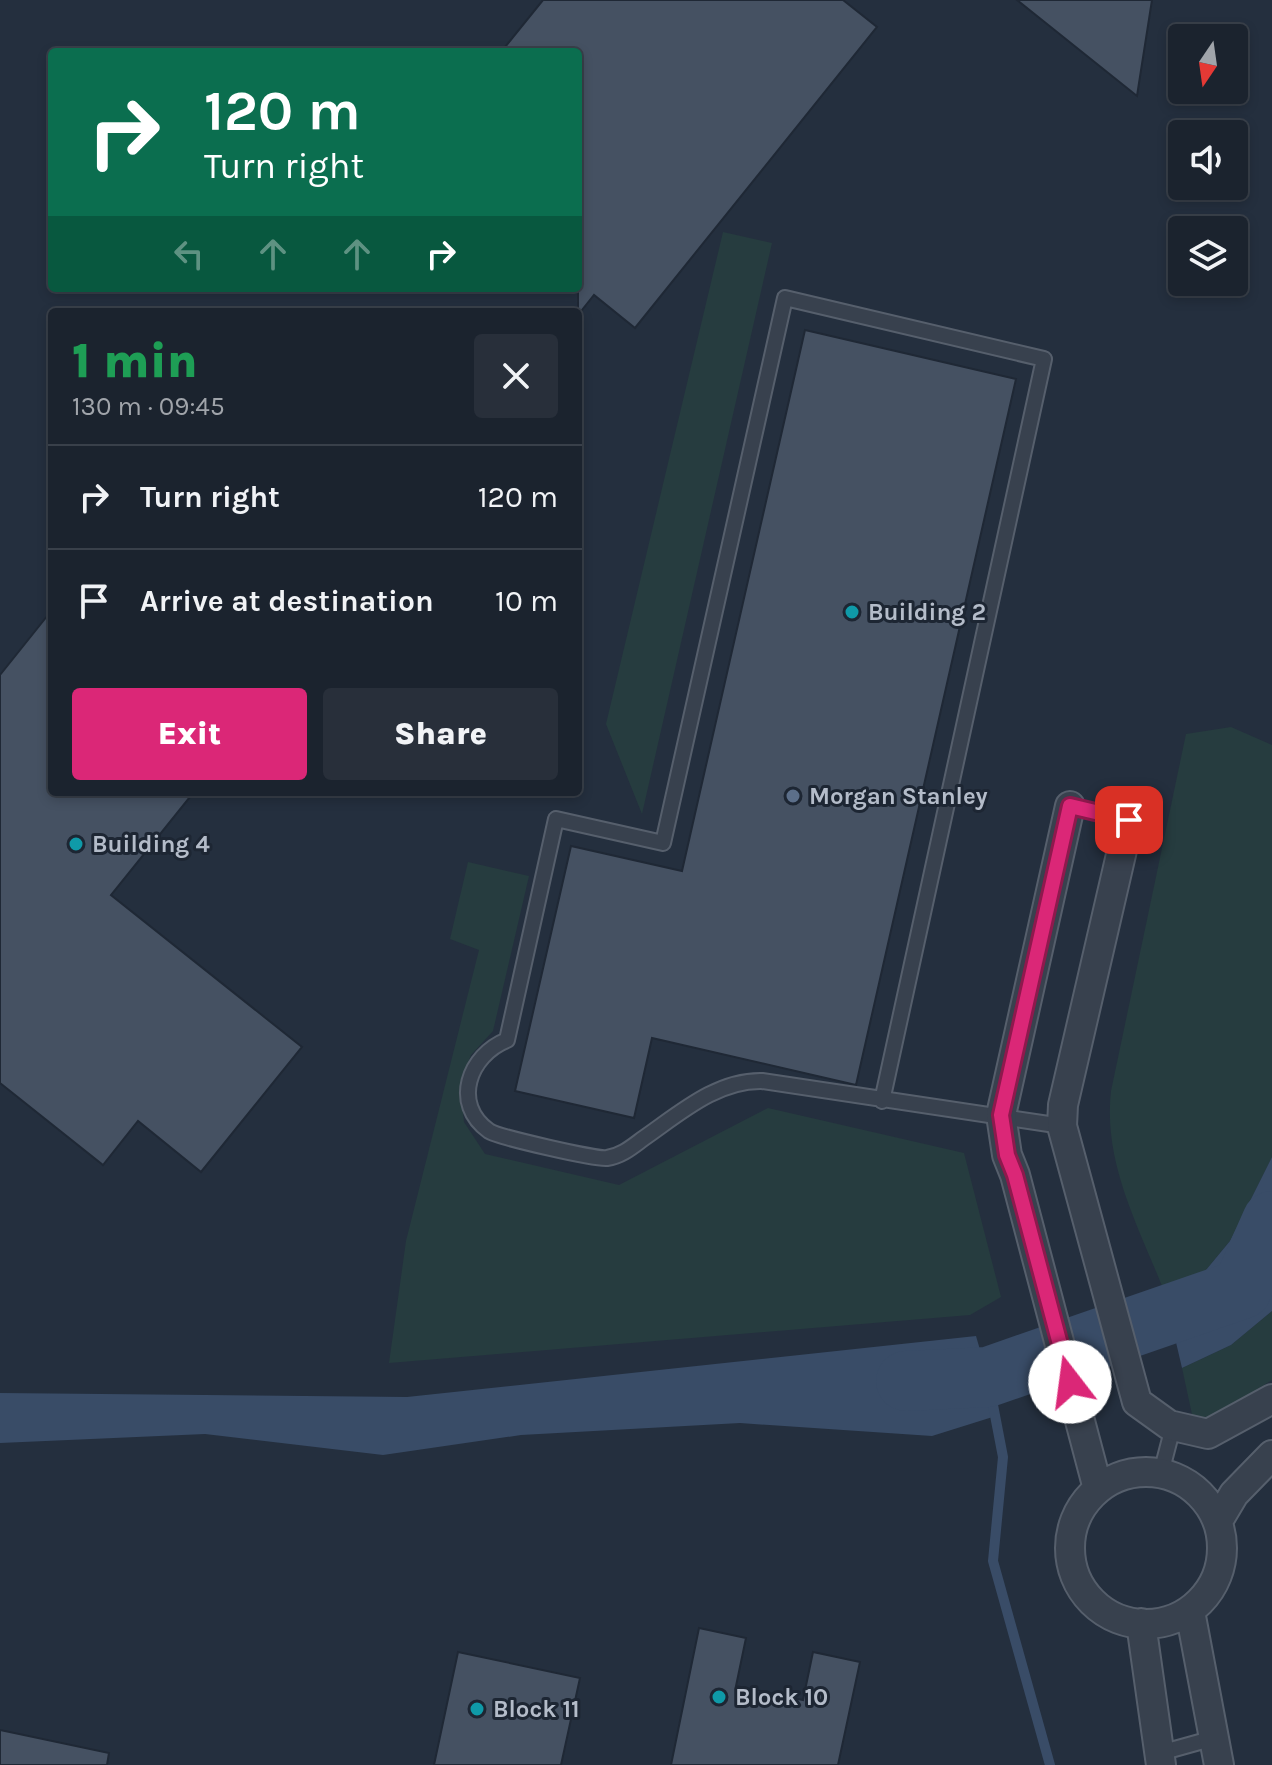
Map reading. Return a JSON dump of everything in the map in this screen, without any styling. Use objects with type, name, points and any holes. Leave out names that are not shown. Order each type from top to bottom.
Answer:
[{"type":"street","points":[[1070,806],[1001,1118],[1007,1155],[1098,1489]]},
{"type":"street","points":[[1129,820],[1063,1105],[1062,1126],[1137,1402],[1173,1427],[1208,1434],[1272,1399]]},
{"type":"street","points":[[1218,1521],[1234,1494],[1272,1455]]},
{"type":"street","points":[[1161,1473],[1197,1491],[1218,1521],[1223,1544],[1221,1564],[1204,1598],[1190,1611],[1173,1619],[1141,1623],[1117,1618],[1100,1609],[1075,1578],[1070,1537],[1076,1517],[1098,1489],[1121,1476],[1161,1473]]},
{"type":"street","points":[[1190,1611],[1216,1752]]},
{"type":"street","points":[[1141,1623],[1160,1759]]},
{"type":"lane","points":[[882,1101],[1044,359],[785,298],[663,843],[556,819],[507,1040],[484,1052],[476,1062],[468,1087],[469,1101],[474,1114],[493,1133],[605,1159],[632,1148],[729,1084],[762,1081],[882,1101],[1062,1126]]},
{"type":"lane","points":[[1070,806],[1129,820]]},
{"type":"lane","points":[[1161,1473],[1173,1427]]},
{"type":"lane","points":[[1160,1759],[1216,1752]]},
{"type":"green space","points":[[723,232],[772,243],[642,814],[606,724]]},
{"type":"green space","points":[[1231,727],[1272,745],[1272,1157],[1230,1241],[1201,1276],[1164,1291],[1117,1169],[1110,1118],[1111,1091],[1186,734]]},
{"type":"green space","points":[[468,862],[529,876],[493,1031],[471,1055],[460,1084],[464,1122],[485,1154],[619,1185],[768,1108],[964,1153],[1001,1297],[970,1315],[389,1363],[406,1241],[479,950],[450,939]]},
{"type":"green space","points":[[1272,1311],[1272,1380],[1211,1418],[1193,1419],[1182,1368],[1231,1345]]},
{"type":"water","points":[[1272,1157],[1272,1311],[1231,1345],[1182,1368],[1164,1291],[1201,1276],[1230,1241]]},
{"type":"water","points":[[976,1336],[999,1415],[932,1436],[740,1423],[521,1435],[383,1455],[205,1434],[0,1443],[0,1393],[407,1397]]},
{"type":"building","points":[[543,0],[843,0],[877,27],[635,328],[594,295],[582,310],[578,308],[578,292],[582,292],[582,48],[504,48]]},
{"type":"building","points":[[1017,0],[1152,0],[1137,96]]},
{"type":"building","name":"Building 2","points":[[805,330],[1016,379],[856,1085],[652,1038],[634,1118],[515,1091],[571,846],[682,871]]},
{"type":"building","name":"Building 4","points":[[48,615],[48,796],[191,796],[111,895],[302,1047],[201,1172],[138,1121],[103,1165],[0,1083],[0,675]]},
{"type":"building","name":"Block 10","points":[[699,1628],[746,1638],[736,1686],[803,1700],[813,1652],[860,1662],[838,1765],[671,1765]]},
{"type":"building","name":"Block 11","points":[[458,1652],[580,1678],[561,1765],[434,1765]]},
{"type":"building","points":[[0,1730],[109,1753],[107,1765],[0,1765]]},
{"type":"waterway","points":[[906,1381],[988,1377],[1242,1289],[1272,1221]]},
{"type":"waterway","points":[[993,1405],[1003,1457],[993,1561],[1050,1765]]},
{"type":"place","name":"Building 2","points":[[852,612]]},
{"type":"place","name":"Morgan Stanley","points":[[793,796]]},
{"type":"place","name":"Building 4","points":[[76,844]]},
{"type":"place","name":"Block 10","points":[[719,1697]]},
{"type":"place","name":"Block 11","points":[[477,1709]]},
{"type":"route","points":[[1070,1382],[1007,1155],[1001,1115],[1070,806],[1129,820]]}]
